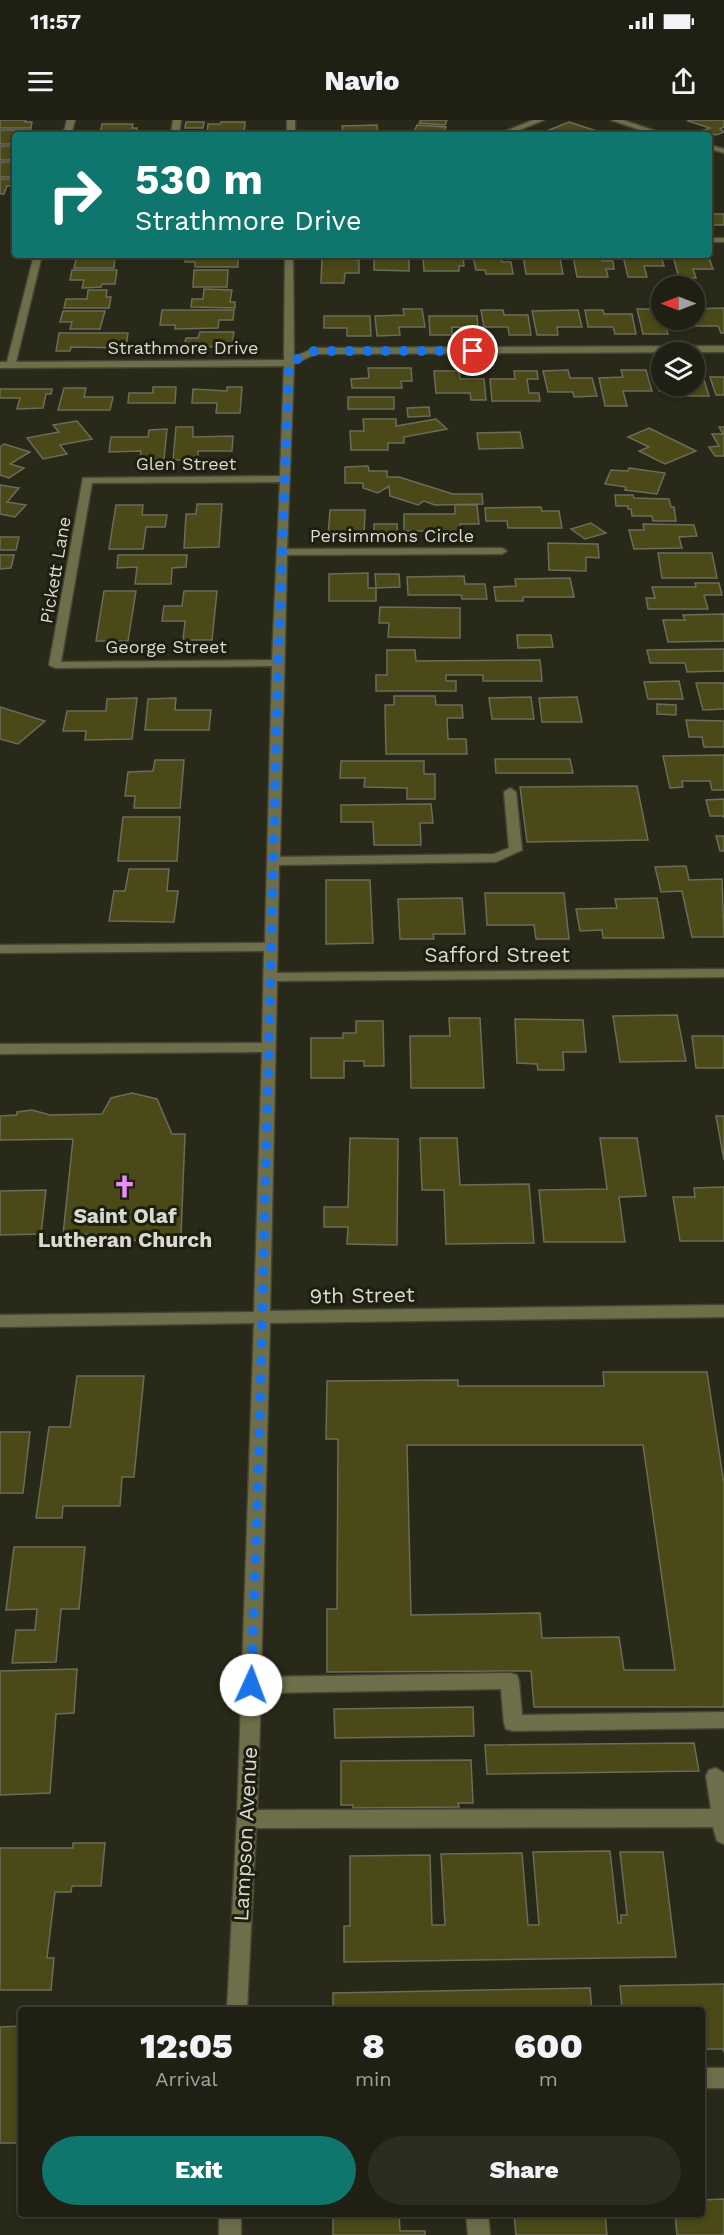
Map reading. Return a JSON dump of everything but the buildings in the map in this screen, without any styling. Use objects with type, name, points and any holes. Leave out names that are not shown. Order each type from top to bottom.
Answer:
[{"type":"street","points":[[508,132],[540,120]]},
{"type":"street","points":[[615,120],[653,132]]},
{"type":"street","points":[[11,364],[37,258]]},
{"type":"street","name":"Lampson Avenue","points":[[237,2007],[247,1819],[262,1317],[278,663],[289,363],[289,258]]},
{"type":"street","name":"Strathmore Drive","points":[[0,364],[289,363],[314,351],[724,349]]},
{"type":"street","name":"Glen Street","points":[[87,480],[285,479]]},
{"type":"street","name":"Pickett Lane","points":[[55,664],[87,480]]},
{"type":"street","name":"Persimmons Circle","points":[[283,552],[502,551]]},
{"type":"street","name":"George Street","points":[[55,664],[278,663]]},
{"type":"street","points":[[274,861],[496,858],[516,850],[510,792]]},
{"type":"street","points":[[0,949],[272,946]]},
{"type":"street","name":"Safford Street","points":[[271,977],[724,973]]},
{"type":"street","points":[[0,1049],[269,1047]]},
{"type":"street","name":"9th Street","points":[[0,1322],[724,1311]]},
{"type":"street","points":[[251,1685],[510,1681],[513,1723],[724,1720]]},
{"type":"street","points":[[247,1819],[723,1826],[716,1776]]},
{"type":"street","points":[[705,2078],[724,2078]]},
{"type":"street","points":[[230,2217],[230,2235]]},
{"type":"street","points":[[477,2217],[479,2235]]},
{"type":"place","name":"Saint Olaf Lutheran Church","points":[[125,1187]]},
{"type":"route","points":[[251,1685],[267,1170],[278,663],[289,363],[314,351],[473,351]]}]
